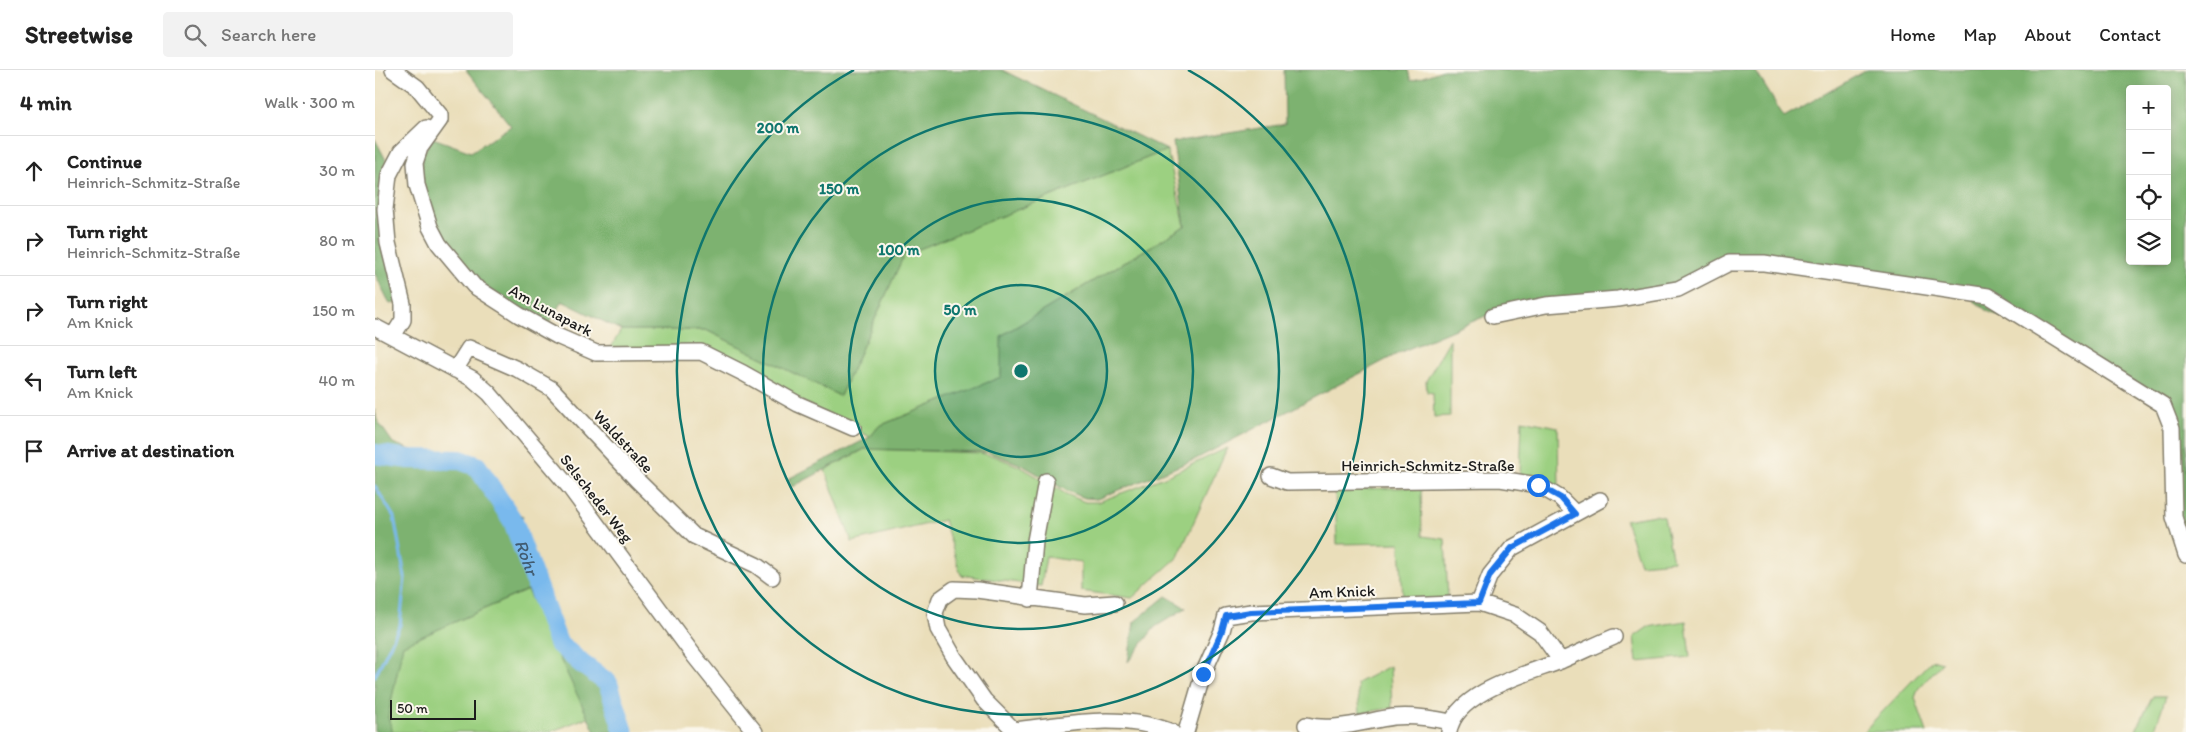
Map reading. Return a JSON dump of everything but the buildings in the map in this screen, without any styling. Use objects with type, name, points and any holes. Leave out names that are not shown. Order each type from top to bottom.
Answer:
[{"type":"street","points":[[383,331],[403,320],[403,304],[388,243],[385,209],[389,175],[401,152],[440,115],[417,87],[393,70]]},
{"type":"street","name":"Am Lunapark","points":[[440,115],[440,120],[420,148],[415,163],[417,186],[430,227],[439,244],[460,272],[475,286],[519,315],[557,336],[596,353],[701,352],[798,404],[853,428]]},
{"type":"street","points":[[1493,316],[1546,305],[1618,299],[1679,289],[1729,263],[1765,263],[1988,296],[2163,406],[2172,428],[2174,517],[2186,555]]},
{"type":"street","name":"Selscheder Weg","points":[[383,331],[473,380],[489,393],[569,488],[695,657],[755,732]]},
{"type":"street","name":"Waldstraße","points":[[455,370],[469,348],[517,369],[552,389],[637,480],[694,536],[756,566],[773,577]]},
{"type":"street","name":"Heinrich-Schmitz-Straße","points":[[1271,476],[1287,482],[1499,480],[1538,485],[1561,498],[1575,514]]},
{"type":"street","points":[[1030,598],[1035,541],[1046,481]]},
{"type":"street","points":[[1479,603],[1490,575],[1512,548],[1600,500]]},
{"type":"street","points":[[1115,603],[1085,606],[977,590],[954,589],[940,599],[935,613],[938,629],[953,657],[984,700],[1015,731],[1103,721],[1129,721],[1150,724],[1172,732]]},
{"type":"street","name":"Am Knick","points":[[1186,732],[1203,674],[1222,631],[1226,616],[1251,612],[1479,603],[1515,615],[1532,626],[1540,632],[1561,661]]},
{"type":"street","points":[[1306,724],[1319,729],[1395,717],[1430,717],[1450,727],[1470,701],[1492,687],[1561,661],[1614,637]]},
{"type":"green space","points":[[466,70],[1002,70],[1167,150],[904,255],[840,396],[706,330],[621,330],[562,301],[547,326],[481,286],[432,225],[420,181],[423,153],[433,138],[471,152],[511,126]]},
{"type":"green space","points":[[1284,70],[1408,70],[1411,81],[1443,70],[1755,70],[1784,117],[1867,70],[2186,70],[2186,545],[2178,513],[2168,404],[2041,333],[1987,311],[1967,295],[1764,259],[1677,284],[1488,315],[1403,351],[1194,460],[1097,499],[1085,498],[1067,491],[1022,465],[988,452],[864,449],[792,487],[788,479],[870,437],[879,426],[1001,377],[1001,336],[1185,226],[1173,142],[1285,124]]},
{"type":"green space","points":[[375,139],[388,164],[400,302],[390,304],[375,274]]},
{"type":"green space","points":[[1167,150],[1185,226],[1002,335],[1001,377],[879,426],[870,437],[704,350],[609,351],[621,330],[706,330],[840,396],[904,255]]},
{"type":"green space","points":[[1450,339],[1450,416],[1434,417],[1433,393],[1427,392],[1426,381]]},
{"type":"green space","points":[[375,410],[377,420],[393,443],[422,454],[471,466],[523,517],[518,525],[563,638],[612,677],[631,732],[595,732],[527,590],[403,645],[388,717],[393,732],[375,732]]},
{"type":"green space","points":[[1522,420],[1558,427],[1559,493],[1520,475]]},
{"type":"green space","points":[[1227,448],[1178,557],[1132,598],[1081,591],[1081,562],[1046,557],[1041,586],[961,575],[944,520],[852,542],[825,470],[865,449],[980,453],[994,456],[1021,467],[1066,494],[1085,502],[1098,502],[1167,476]]},
{"type":"green space","points":[[1421,487],[1422,536],[1445,539],[1448,600],[1403,601],[1400,543],[1337,544],[1335,490]]},
{"type":"green space","points":[[1655,515],[1664,517],[1673,561],[1640,564],[1625,520]]},
{"type":"green space","points":[[528,590],[588,717],[550,732],[393,732],[388,717],[402,645]]},
{"type":"green space","points":[[1166,596],[1186,608],[1155,627],[1128,662],[1134,622]]},
{"type":"green space","points":[[1686,621],[1690,657],[1637,662],[1634,637],[1648,627]]},
{"type":"green space","points":[[1932,660],[1942,663],[1918,689],[1915,698],[1927,732],[1863,732]]},
{"type":"green space","points":[[1390,666],[1392,708],[1360,713],[1357,683]]},
{"type":"green space","points":[[2153,696],[2166,696],[2154,732],[2135,732]]},
{"type":"waterway","name":"Röhr","points":[[375,454],[409,459],[460,460],[477,466],[513,521],[558,643],[608,683],[624,732]]},
{"type":"waterway","points":[[375,486],[394,517],[405,577],[400,625],[375,676]]},
{"type":"route","points":[[1203,674],[1222,631],[1226,616],[1251,612],[1447,606],[1479,603],[1490,575],[1512,548],[1575,514],[1561,498],[1538,485]]}]
